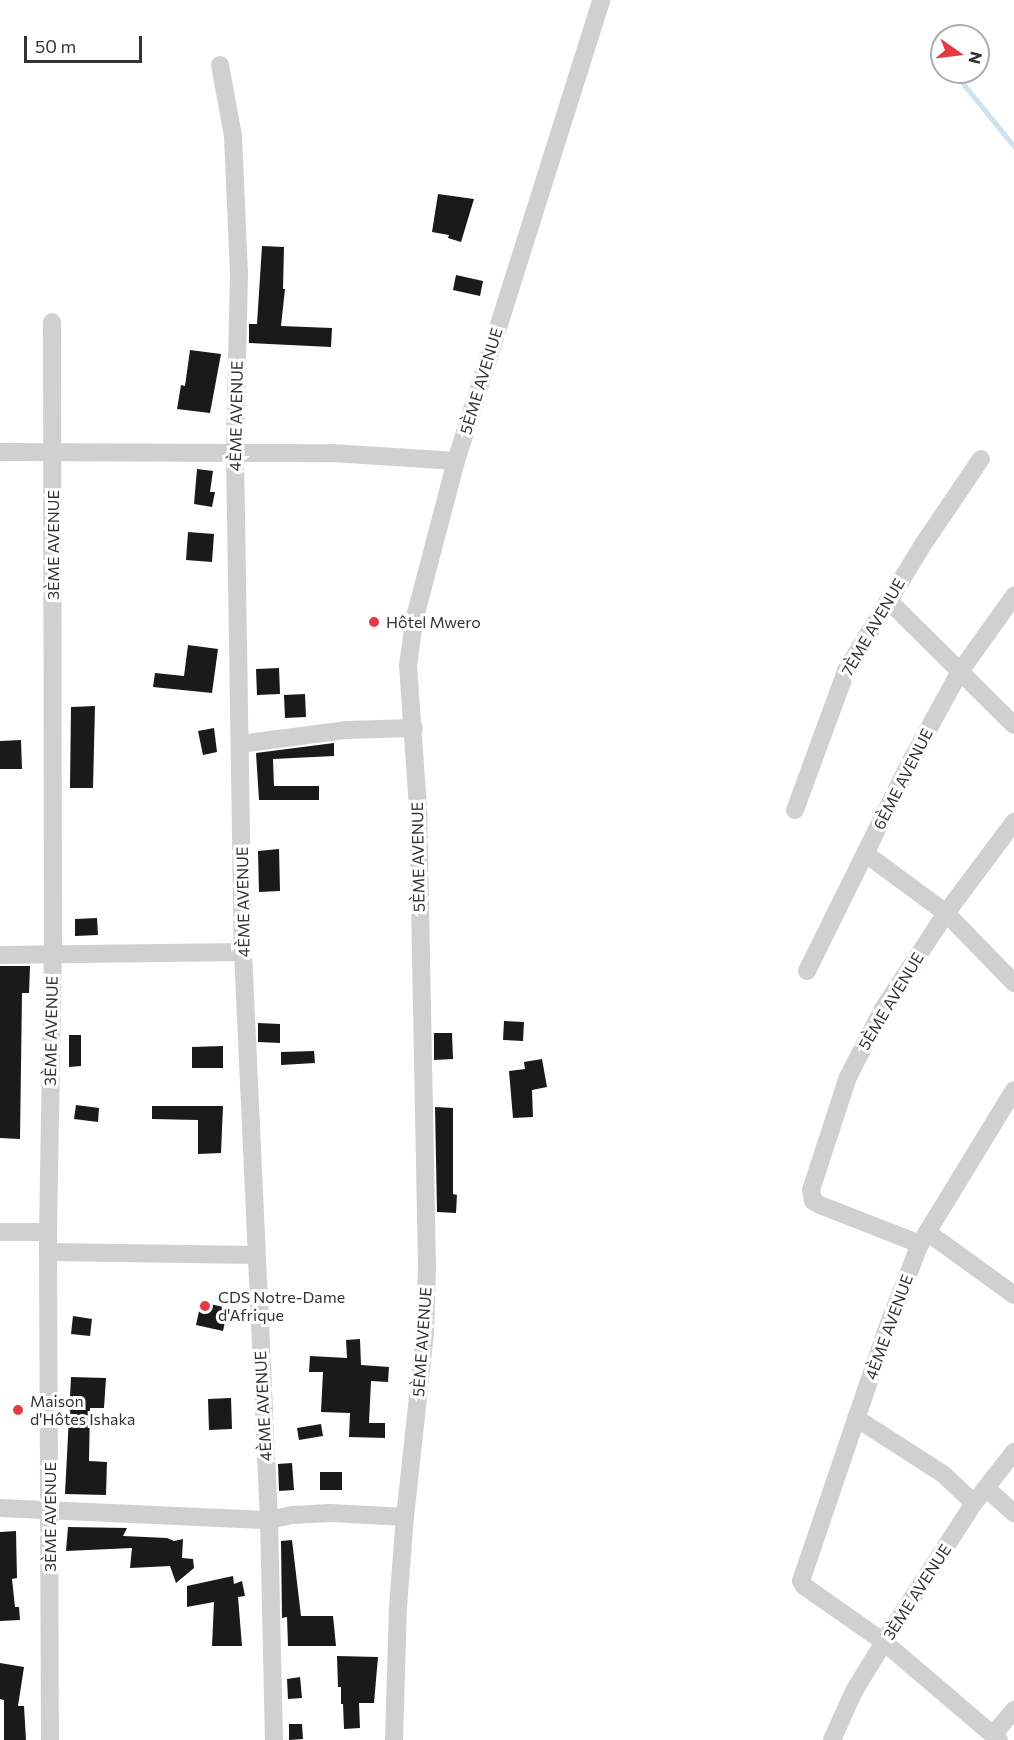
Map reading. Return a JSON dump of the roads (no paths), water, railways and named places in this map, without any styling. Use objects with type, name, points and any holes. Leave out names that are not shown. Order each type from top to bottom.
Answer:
[{"type":"street","name":"5ÈME AVENUE","points":[[394,1740],[398,1607],[405,1517],[425,1334],[427,1268],[418,819],[414,728],[408,666],[414,621],[456,461],[601,0]]},
{"type":"street","name":"4ÈME AVENUE","points":[[220,65],[233,136],[239,262],[235,453],[243,952],[269,1520],[274,1740]]},
{"type":"street","name":"3ÈME AVENUE","points":[[50,1740],[51,1508],[48,1232],[53,956],[52,322]]},
{"type":"street","points":[[0,452],[53,450],[333,453],[456,461]]},
{"type":"street","name":"7ÈME AVENUE","points":[[795,810],[847,669],[888,600],[981,459]]},
{"type":"street","name":"6ÈME AVENUE","points":[[807,971],[959,673],[1014,596]]},
{"type":"street","points":[[888,600],[959,673],[1014,725]]},
{"type":"street","points":[[240,744],[347,730],[414,728]]},
{"type":"street","name":"5ÈME AVENUE","points":[[924,1238],[813,1201],[811,1190],[848,1077],[883,1009],[946,913],[1014,822]]},
{"type":"street","points":[[866,854],[946,913],[1014,983]]},
{"type":"street","points":[[0,956],[243,952]]},
{"type":"street","name":"4ÈME AVENUE","points":[[884,1642],[804,1586],[801,1581],[885,1331],[924,1238],[1014,1090]]},
{"type":"street","points":[[0,1232],[48,1232]]},
{"type":"street","points":[[924,1238],[1014,1295]]},
{"type":"street","points":[[48,1252],[256,1254]]},
{"type":"street","points":[[856,1418],[943,1474],[1014,1513]]},
{"type":"street","name":"3ÈME AVENUE","points":[[832,1740],[854,1691],[884,1642],[980,1496],[1014,1452]]},
{"type":"street","points":[[0,1508],[51,1508],[269,1520],[293,1515],[330,1513],[405,1517]]},
{"type":"street","points":[[884,1642],[996,1737],[1014,1710]]},
{"type":"waterway","points":[[964,84],[1014,146]]},
{"type":"place","name":"Hôtel Mwero","points":[[374,622]]},
{"type":"place","name":"CDS Notre-Dame d'Afrique","points":[[205,1306]]},
{"type":"place","name":"Maison d'Hôtes Ishaka","points":[[18,1410]]}]
